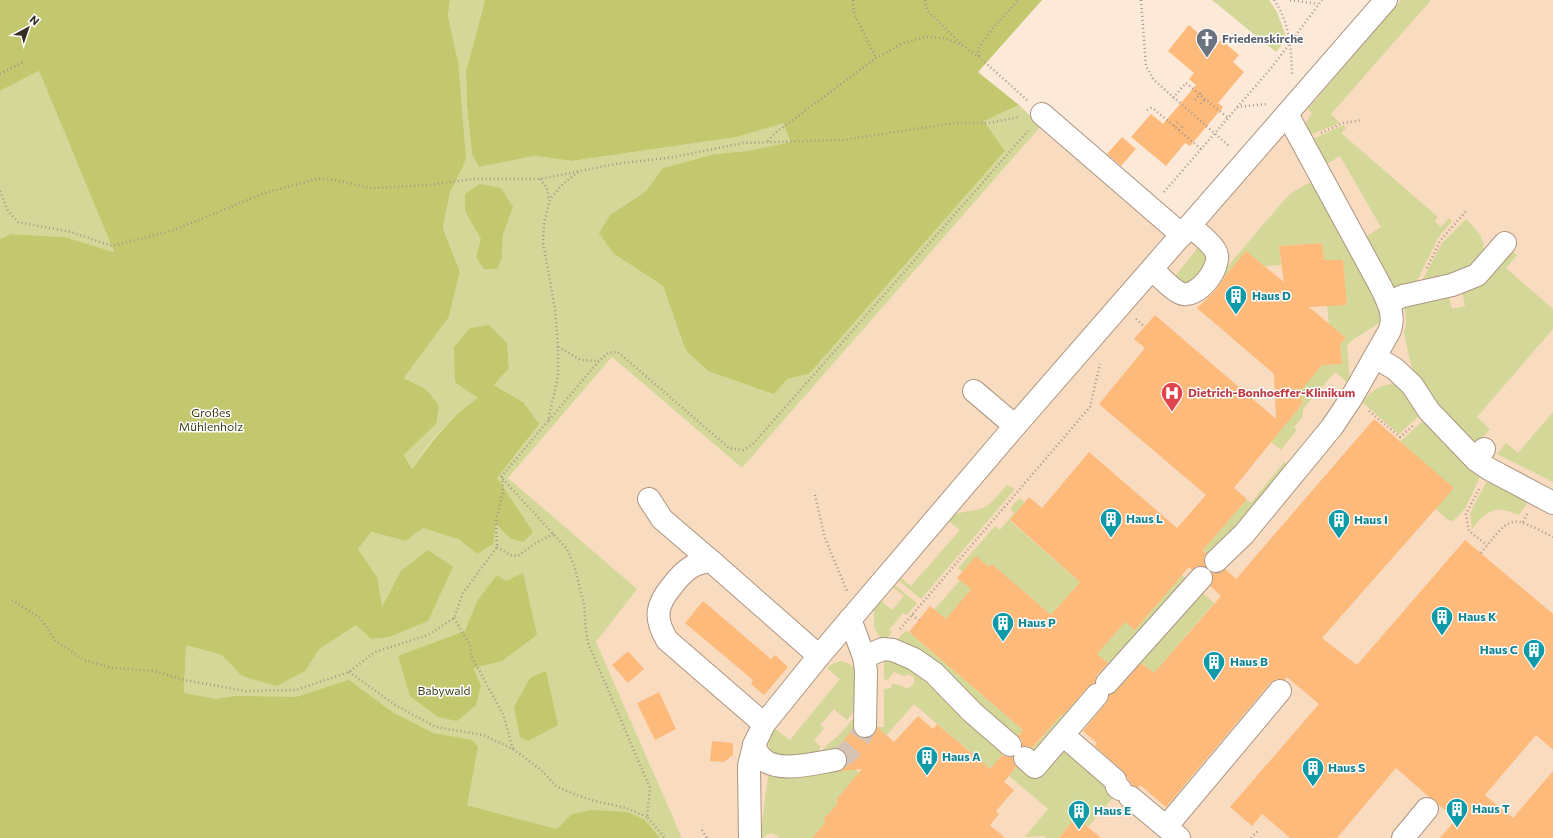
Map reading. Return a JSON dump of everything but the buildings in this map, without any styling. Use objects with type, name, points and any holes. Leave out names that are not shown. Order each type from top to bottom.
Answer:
[{"type":"lane","points":[[750,838],[749,766],[754,745],[764,724],[819,656],[1015,426],[1386,0]]},
{"type":"lane","points":[[1042,114],[1151,208],[1216,251],[1218,260],[1215,270],[1208,280],[1194,293],[1186,295],[1180,293],[1152,270]]},
{"type":"lane","points":[[1216,562],[1244,534],[1332,427],[1352,397],[1375,357],[1392,323],[1393,316],[1389,302],[1287,114]]},
{"type":"lane","points":[[1389,302],[1403,296],[1452,285],[1477,275],[1505,242]]},
{"type":"lane","points":[[1375,357],[1395,369],[1412,385],[1429,411],[1483,459],[1553,503]]},
{"type":"lane","points":[[974,391],[1015,426]]},
{"type":"lane","points":[[649,499],[662,519],[819,656]]},
{"type":"lane","points":[[711,561],[694,565],[682,574],[662,597],[658,613],[660,628],[667,640],[764,724]]},
{"type":"lane","points":[[874,653],[893,650],[914,659],[934,673],[972,712],[1035,767],[1200,578]]},
{"type":"lane","points":[[854,615],[874,653]]},
{"type":"lane","points":[[865,726],[866,671],[874,653]]},
{"type":"lane","points":[[1062,735],[1115,780],[1117,787],[1173,833],[1280,691]]},
{"type":"lane","points":[[754,745],[762,758],[769,764],[783,767],[835,760]]},
{"type":"lane","points":[[1403,838],[1427,809]]},
{"type":"path","points":[[853,0],[854,13],[876,58]]},
{"type":"path","points":[[925,0],[927,10],[962,45],[979,57],[1042,114]]},
{"type":"path","points":[[979,57],[978,49],[994,27],[1018,0]]},
{"type":"path","points":[[1141,0],[1146,66],[1154,80],[1214,134]]},
{"type":"path","points":[[1274,0],[1282,11],[1291,41]]},
{"type":"path","points":[[1290,0],[1318,4]]},
{"type":"path","points":[[1151,208],[1272,67],[1322,0]]},
{"type":"path","points":[[767,142],[775,133],[876,58],[903,43],[925,37],[944,38],[962,45]]},
{"type":"path","points":[[0,74],[25,61]]},
{"type":"path","points":[[1173,98],[1186,82],[1228,118]]},
{"type":"path","points":[[1195,100],[1203,90]]},
{"type":"path","points":[[1201,104],[1205,99]]},
{"type":"path","points":[[1147,110],[1150,108],[1155,110],[1201,149]]},
{"type":"path","points":[[0,191],[8,211],[18,222],[71,232],[112,246],[174,230],[262,194],[316,180],[330,180],[371,188],[429,185],[472,179],[540,179],[615,164],[674,157],[743,143],[843,140],[954,123],[988,123],[1042,114]]},
{"type":"path","points":[[12,600],[40,618],[56,641],[84,660],[112,668],[154,671],[184,680],[246,691],[296,690],[349,672],[375,652],[428,635],[454,618],[463,593],[496,547],[496,521],[503,492],[502,477],[548,421],[608,353],[618,352],[729,448],[743,450],[753,444],[1042,114]]},
{"type":"path","points":[[1302,141],[1343,123],[1362,120]]},
{"type":"path","points":[[1174,126],[1179,121]]},
{"type":"path","points":[[1179,130],[1184,125]]},
{"type":"path","points":[[548,421],[558,376],[558,347],[555,310],[543,243],[544,223],[550,199],[563,184],[579,172]]},
{"type":"path","points":[[540,179],[547,188],[550,199]]},
{"type":"path","points":[[1420,292],[1419,285],[1440,241],[1467,210]]},
{"type":"path","points":[[1139,312],[1134,318],[1145,326]]},
{"type":"path","points":[[558,347],[580,360],[600,361]]},
{"type":"path","points":[[874,653],[912,615],[1090,407],[1101,357]]},
{"type":"path","points":[[1352,397],[1400,437],[1429,411]]},
{"type":"path","points":[[1483,459],[1466,514],[1469,531],[1487,545]]},
{"type":"path","points":[[502,477],[567,549],[574,565],[584,604],[588,643],[650,788],[647,817]]},
{"type":"path","points":[[815,495],[825,538],[849,596],[854,615]]},
{"type":"path","points":[[1481,553],[1504,525],[1513,520],[1523,522],[1553,537]]},
{"type":"path","points":[[496,547],[510,555],[518,556],[534,544],[553,534]]},
{"type":"path","points":[[912,615],[919,620]]},
{"type":"path","points":[[454,618],[471,648],[471,656],[503,714],[513,749]]},
{"type":"path","points":[[349,672],[397,706],[436,727],[483,735],[513,749],[541,770],[556,786],[591,800],[626,808],[647,817],[665,838]]},
{"type":"path","points":[[702,830],[707,838]]},
{"type":"path","points":[[1251,838],[1259,830]]},
{"type":"shaded area","name":"Dietrich-Bonhoeffer-Klinikum","points":[[1371,0],[1553,0],[1553,838],[682,838],[595,642],[508,478],[612,357],[742,468],[1041,126],[1167,236]]},
{"type":"green space","name":"Großes Mühlenholz","points":[[0,0],[450,0],[448,16],[458,61],[466,159],[450,192],[443,228],[460,272],[449,317],[404,378],[426,389],[439,406],[436,424],[404,455],[412,469],[434,439],[458,413],[478,398],[455,382],[454,347],[470,328],[489,325],[507,343],[509,368],[494,385],[523,402],[539,424],[497,478],[533,532],[523,542],[510,539],[496,524],[493,544],[477,554],[460,540],[423,528],[406,541],[371,532],[358,549],[377,577],[382,607],[401,571],[428,550],[453,567],[428,621],[389,637],[371,639],[356,625],[319,649],[305,671],[277,686],[242,676],[222,655],[186,645],[184,693],[216,699],[236,696],[296,697],[349,680],[392,712],[433,733],[472,740],[478,747],[467,805],[557,829],[572,814],[592,810],[627,812],[645,820],[660,838],[0,838],[0,239],[11,234],[65,237],[114,252],[39,71],[0,91]]},
{"type":"green space","name":"Babywald","points":[[450,0],[485,0],[466,71],[467,107],[472,155],[479,167],[535,156],[572,161],[737,137],[783,122],[792,142],[746,151],[714,154],[663,168],[645,192],[611,214],[614,254],[663,286],[685,349],[787,379],[809,374],[1005,151],[984,121],[1019,105],[1041,126],[742,468],[612,357],[508,478],[637,589],[596,642],[682,838],[660,838],[645,820],[557,829],[467,805],[184,694],[187,613],[377,577],[357,549],[371,532],[406,541],[423,528],[460,540],[477,554],[495,523],[510,539],[523,542],[497,478],[523,402],[494,385],[509,368],[507,343],[479,398],[458,413],[433,439],[412,469],[404,455],[436,424],[426,389],[404,378],[449,317],[460,272],[443,228],[450,192],[461,171],[458,61],[448,16]],"holes":[[[465,194],[512,207],[503,235],[502,257],[476,257],[482,239],[465,211]]]},
{"type":"green space","points":[[485,0],[1042,0],[978,72],[1019,105],[984,121],[1005,151],[809,374],[787,379],[774,394],[708,371],[685,349],[663,286],[614,254],[599,233],[611,214],[645,192],[663,168],[714,154],[746,151],[791,142],[783,123],[737,137],[572,161],[535,156],[479,167],[472,155],[467,107],[466,71]]},
{"type":"green space","points":[[1212,0],[1269,0],[1277,12],[1287,39],[1276,52]]},
{"type":"green space","points":[[1401,0],[1431,0],[1331,114],[1340,123],[1307,136],[1305,125],[1312,113],[1308,109]]},
{"type":"green space","points":[[39,71],[114,252],[65,237],[11,234],[0,239],[0,91]]},
{"type":"green space","points":[[1343,125],[1346,128],[1341,133],[1438,217],[1435,221],[1441,227],[1449,218],[1452,221],[1438,238],[1414,287],[1399,288],[1390,286],[1364,238],[1381,227],[1340,156],[1323,166],[1309,141]]},
{"type":"green space","points":[[1309,183],[1315,186],[1384,309],[1382,320],[1378,324],[1352,340],[1347,346],[1349,384],[1335,372],[1303,409],[1303,416],[1294,427],[1297,430],[1281,450],[1271,442],[1302,404],[1301,398],[1297,394],[1322,365],[1342,364],[1340,344],[1346,338],[1329,324],[1327,306],[1347,304],[1343,260],[1324,260],[1322,243],[1279,246],[1281,265],[1265,266],[1246,251],[1220,282],[1217,279],[1285,199],[1293,192]]},
{"type":"green space","points":[[480,184],[501,188],[513,207],[503,235],[502,257],[497,269],[484,269],[476,257],[481,239],[465,211],[465,194]]},
{"type":"green space","points":[[1466,219],[1479,234],[1484,247],[1480,259],[1473,269],[1422,281],[1442,243]]},
{"type":"green space","points":[[1200,245],[1212,256],[1188,287],[1173,279]]},
{"type":"green space","points":[[1511,250],[1517,255],[1506,268],[1553,309],[1553,329],[1477,417],[1490,429],[1473,448],[1436,412],[1413,371],[1404,332],[1406,325],[1405,307],[1413,300],[1448,294],[1452,309],[1465,306],[1462,292],[1476,288]]},
{"type":"green space","points":[[1391,384],[1401,386],[1423,412],[1399,434],[1362,402],[1378,388]]},
{"type":"green space","points":[[1553,412],[1553,482],[1497,454],[1506,443],[1518,453]]},
{"type":"green space","points":[[1428,416],[1483,470],[1465,509],[1453,521],[1448,520],[1436,509],[1400,442]]},
{"type":"green space","points":[[1284,462],[1289,466],[1210,557],[1203,550],[1247,499],[1251,503]]},
{"type":"green space","points":[[1490,475],[1527,499],[1527,503],[1519,515],[1504,510],[1492,511],[1483,517],[1472,529],[1470,513]]},
{"type":"green space","points":[[1007,485],[1015,489],[921,599],[896,578],[898,576],[911,586],[960,530],[946,519],[955,514],[985,507],[994,500]]},
{"type":"green space","points":[[1019,498],[1025,502],[1010,521],[1080,582],[1051,615],[992,564],[989,567],[963,572],[958,568],[995,526],[1000,530],[1014,513],[1010,509]]},
{"type":"green space","name":"Babywald","points":[[523,573],[537,635],[502,661],[473,668],[481,686],[476,705],[457,721],[438,717],[410,696],[398,656],[465,631],[477,601],[497,575],[506,581]]},
{"type":"green space","points":[[1182,575],[1214,603],[1154,673],[1139,661],[1125,678],[1097,654],[1125,622],[1135,630]]},
{"type":"green space","points":[[960,580],[971,589],[946,619],[934,610]]},
{"type":"green space","points":[[892,583],[917,603],[907,615],[903,613],[889,630],[892,632],[885,641],[882,641],[874,627],[874,606],[879,599],[892,610],[904,596],[890,585]]},
{"type":"green space","points":[[905,631],[909,632],[1023,730],[990,769],[914,704],[877,746],[875,727],[884,727],[884,689],[891,688],[892,684],[900,685],[907,689],[914,684],[914,677],[907,674],[904,676],[894,672],[888,680],[884,679],[884,655]]},
{"type":"green space","points":[[841,661],[850,665],[856,672],[856,709],[847,720],[834,709],[820,725],[824,728],[814,741],[821,747],[815,755],[784,759],[770,751],[768,740],[775,729],[790,740],[840,679],[827,668],[832,664]]},
{"type":"green space","points":[[546,671],[558,725],[528,741],[520,737],[514,707],[530,678]]},
{"type":"green space","points":[[1078,694],[1093,706],[1067,744],[1117,793],[1088,827],[1076,818],[1059,838],[1046,838],[1043,836],[1025,837],[1048,809],[1009,776]]},
{"type":"green space","points":[[856,716],[856,726],[833,752],[819,754],[838,736]]},
{"type":"green space","points":[[836,769],[836,771],[855,769],[859,773],[836,800],[838,803],[823,820],[826,822],[812,838],[779,838],[771,834],[760,838],[768,776]]},
{"type":"tunnel","points":[[835,760],[850,751],[861,737],[865,726]]},
{"type":"place","name":"Friedenskirche","points":[[1207,58]]},
{"type":"place","name":"Haus D","points":[[1236,316]]},
{"type":"place","name":"Dietrich-Bonhoeffer-Klinikum","points":[[1172,412]]},
{"type":"place","name":"Haus L","points":[[1111,538]]},
{"type":"place","name":"Haus I","points":[[1339,540]]},
{"type":"place","name":"Haus K","points":[[1442,636]]},
{"type":"place","name":"Haus P","points":[[1003,642]]},
{"type":"place","name":"Haus C","points":[[1534,670]]},
{"type":"place","name":"Haus B","points":[[1214,682]]},
{"type":"place","name":"Haus A","points":[[927,776]]},
{"type":"place","name":"Haus S","points":[[1313,788]]},
{"type":"place","name":"Haus T","points":[[1457,828]]},
{"type":"place","name":"Haus E","points":[[1079,830]]}]
